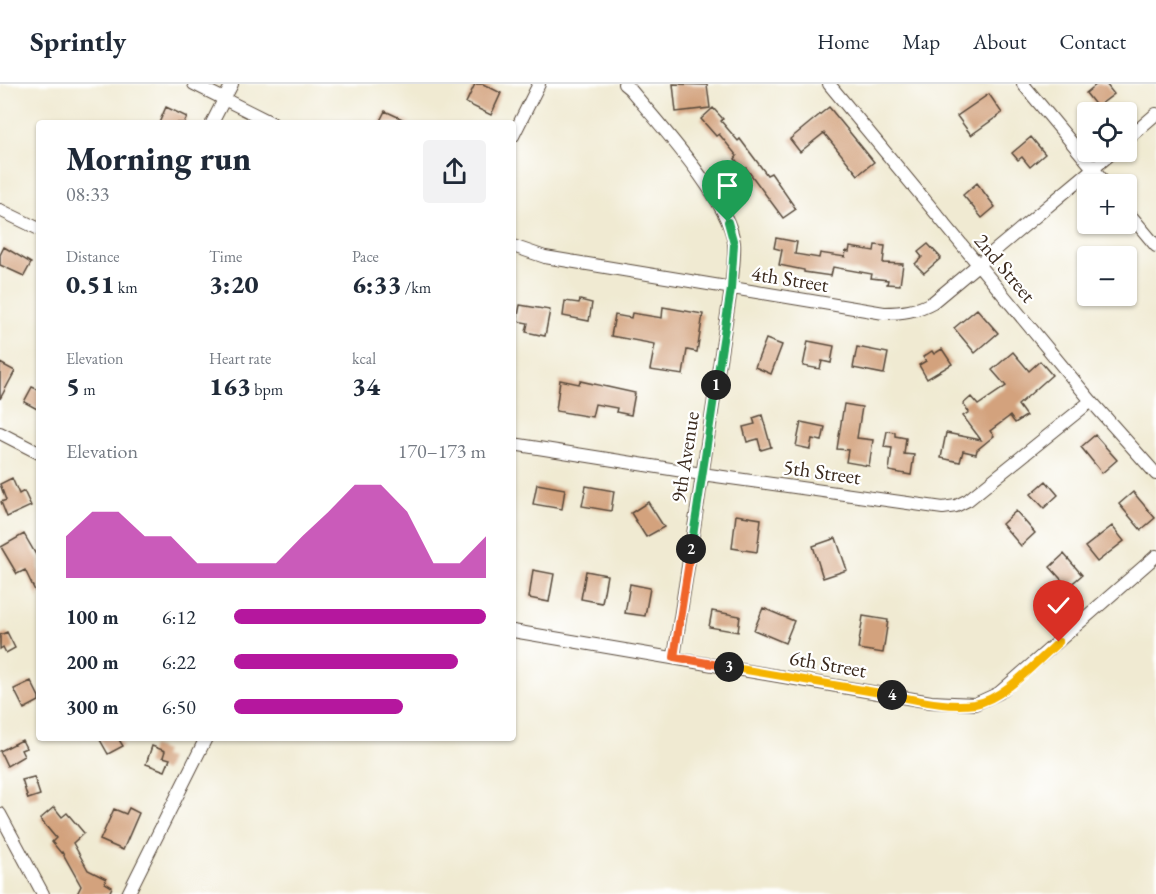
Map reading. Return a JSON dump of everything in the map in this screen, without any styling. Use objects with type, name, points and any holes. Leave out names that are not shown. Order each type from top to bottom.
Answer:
[{"type":"street","points":[[194,84],[266,120]]},
{"type":"street","points":[[214,120],[232,84]]},
{"type":"street","points":[[516,130],[539,84]]},
{"type":"street","name":"9th Avenue","points":[[624,84],[630,88],[682,153],[717,202],[728,222],[734,244],[731,289],[674,657]]},
{"type":"street","name":"2nd Street","points":[[829,84],[1091,401],[1156,474]]},
{"type":"street","points":[[1023,84],[1097,174]]},
{"type":"street","points":[[1137,130],[1156,114]]},
{"type":"street","name":"4th Street","points":[[516,247],[545,257],[731,289],[884,313],[900,313],[924,308],[933,302],[1101,162]]},
{"type":"street","points":[[0,210],[36,228]]},
{"type":"street","points":[[1137,223],[1156,246]]},
{"type":"street","name":"5th Street","points":[[516,444],[928,508],[950,507],[968,500],[1091,401]]},
{"type":"street","points":[[0,433],[36,451]]},
{"type":"street","name":"6th Street","points":[[516,631],[932,702],[975,704],[1005,689],[1156,556]]},
{"type":"street","points":[[128,894],[204,741]]},
{"type":"street","points":[[0,814],[43,894]]},
{"type":"building","points":[[475,84],[483,84],[501,93],[491,115],[466,103]]},
{"type":"building","points":[[673,84],[707,85],[710,108],[676,112]]},
{"type":"building","points":[[1097,84],[1106,84],[1114,94],[1104,102],[1093,102],[1086,93]]},
{"type":"building","points":[[989,94],[1002,113],[971,135],[957,116]]},
{"type":"building","points":[[166,107],[187,117],[186,120],[160,120]]},
{"type":"building","points":[[829,107],[874,162],[858,175],[824,133],[800,152],[790,139]]},
{"type":"building","points":[[713,108],[723,119],[721,121],[738,141],[740,139],[767,175],[771,173],[796,209],[783,218],[746,168],[744,170],[735,159],[737,156],[719,134],[716,136],[701,119]]},
{"type":"building","points":[[385,111],[404,120],[380,120]]},
{"type":"building","points":[[1031,137],[1045,154],[1030,167],[1022,157],[1018,160],[1012,153]]},
{"type":"building","points":[[977,183],[995,207],[982,218],[963,195]]},
{"type":"building","points":[[776,238],[797,242],[795,254],[819,258],[820,253],[845,257],[850,247],[874,251],[875,245],[885,246],[883,263],[903,264],[900,285],[887,284],[888,280],[871,278],[872,274],[833,267],[831,276],[779,265],[782,250],[774,248]]},
{"type":"building","points":[[928,244],[941,258],[924,273],[915,264],[922,257],[918,252]]},
{"type":"building","points":[[4,247],[31,263],[24,276],[0,265],[0,255]]},
{"type":"building","points":[[580,300],[592,303],[589,321],[563,316],[565,301],[579,303]]},
{"type":"building","points":[[520,305],[550,310],[545,336],[526,332],[528,323],[517,321]]},
{"type":"building","points":[[663,307],[703,314],[697,352],[687,350],[683,375],[650,370],[655,344],[611,336],[615,315],[631,318],[632,313],[662,318]]},
{"type":"building","points":[[977,309],[998,333],[975,353],[954,328]]},
{"type":"building","points":[[766,339],[782,345],[771,374],[755,367]]},
{"type":"building","points":[[808,341],[834,346],[831,363],[822,361],[820,369],[803,366]]},
{"type":"building","points":[[857,347],[888,353],[884,374],[853,368]]},
{"type":"building","points":[[942,349],[952,364],[927,379],[919,365],[926,361],[923,357],[932,351],[934,354]]},
{"type":"building","points":[[1013,352],[1029,371],[1040,361],[1052,375],[1018,405],[1026,416],[1015,423],[1010,416],[990,431],[994,436],[977,450],[976,454],[963,451],[960,462],[941,458],[946,433],[981,440],[963,416],[969,412],[963,404],[971,397],[978,405],[1006,386],[992,370]]},
{"type":"building","points":[[0,363],[15,371],[0,399]]},
{"type":"building","points":[[560,380],[579,384],[580,381],[635,393],[631,415],[616,412],[617,408],[595,404],[592,417],[556,411]]},
{"type":"building","points":[[32,387],[36,389],[36,408],[24,402]]},
{"type":"building","points":[[844,404],[862,407],[857,438],[873,440],[869,466],[846,462],[848,450],[837,449]]},
{"type":"building","points":[[762,415],[771,447],[761,450],[758,439],[747,442],[743,427],[755,424],[753,418]]},
{"type":"building","points":[[801,422],[825,427],[822,441],[812,439],[810,449],[796,446]]},
{"type":"building","points":[[887,431],[895,432],[895,436],[906,438],[904,454],[914,455],[911,475],[889,471],[892,448],[884,447]]},
{"type":"building","points":[[1095,435],[1117,460],[1102,473],[1081,447]]},
{"type":"building","points":[[12,478],[19,494],[24,491],[31,506],[7,517],[1,502],[6,500],[0,484]]},
{"type":"building","points":[[1046,481],[1058,495],[1044,508],[1031,494]]},
{"type":"building","points":[[537,484],[565,489],[562,509],[533,504]]},
{"type":"building","points":[[586,486],[614,491],[611,511],[582,506]]},
{"type":"building","points":[[1133,492],[1155,518],[1141,530],[1119,504]]},
{"type":"building","points":[[648,502],[664,527],[646,537],[631,513]]},
{"type":"building","points":[[1016,511],[1035,533],[1021,546],[1002,524]]},
{"type":"building","points":[[736,515],[761,519],[757,552],[732,548]]},
{"type":"building","points":[[1112,526],[1124,541],[1097,562],[1085,547]]},
{"type":"building","points":[[24,534],[36,555],[36,593],[25,570],[17,574],[1,547]]},
{"type":"building","points":[[836,538],[847,570],[823,578],[813,546]]},
{"type":"building","points":[[1064,554],[1082,575],[1068,587],[1050,567]]},
{"type":"building","points":[[533,570],[554,574],[549,602],[529,598]]},
{"type":"building","points":[[586,571],[607,575],[602,603],[581,599]]},
{"type":"building","points":[[630,584],[650,588],[645,616],[625,613]]},
{"type":"building","points":[[763,608],[794,621],[785,643],[754,630]]},
{"type":"building","points":[[712,611],[740,616],[738,632],[709,627]]},
{"type":"building","points":[[863,616],[888,620],[883,653],[858,649]]},
{"type":"building","points":[[7,632],[15,648],[6,653],[3,647],[0,649],[0,635]]},
{"type":"building","points":[[31,681],[36,691],[36,703],[24,709],[14,689]]},
{"type":"building","points":[[22,740],[26,748],[21,750],[24,756],[7,766],[0,751]]},
{"type":"building","points":[[101,741],[120,741],[123,746],[108,754]]},
{"type":"building","points":[[152,746],[165,751],[163,757],[170,759],[165,771],[146,764]]},
{"type":"building","points":[[34,777],[40,795],[28,799],[22,780]]},
{"type":"building","points":[[54,807],[62,817],[67,813],[84,833],[73,843],[88,870],[106,879],[105,883],[112,887],[109,894],[77,894],[81,886],[62,852],[52,842],[56,838],[40,819]]},
{"type":"building","points":[[129,808],[139,813],[123,850],[100,840],[114,809],[126,814]]},
{"type":"route","points":[[728,222],[734,244],[731,289],[674,657],[932,702],[962,705],[975,704],[999,693],[1059,642]]}]
